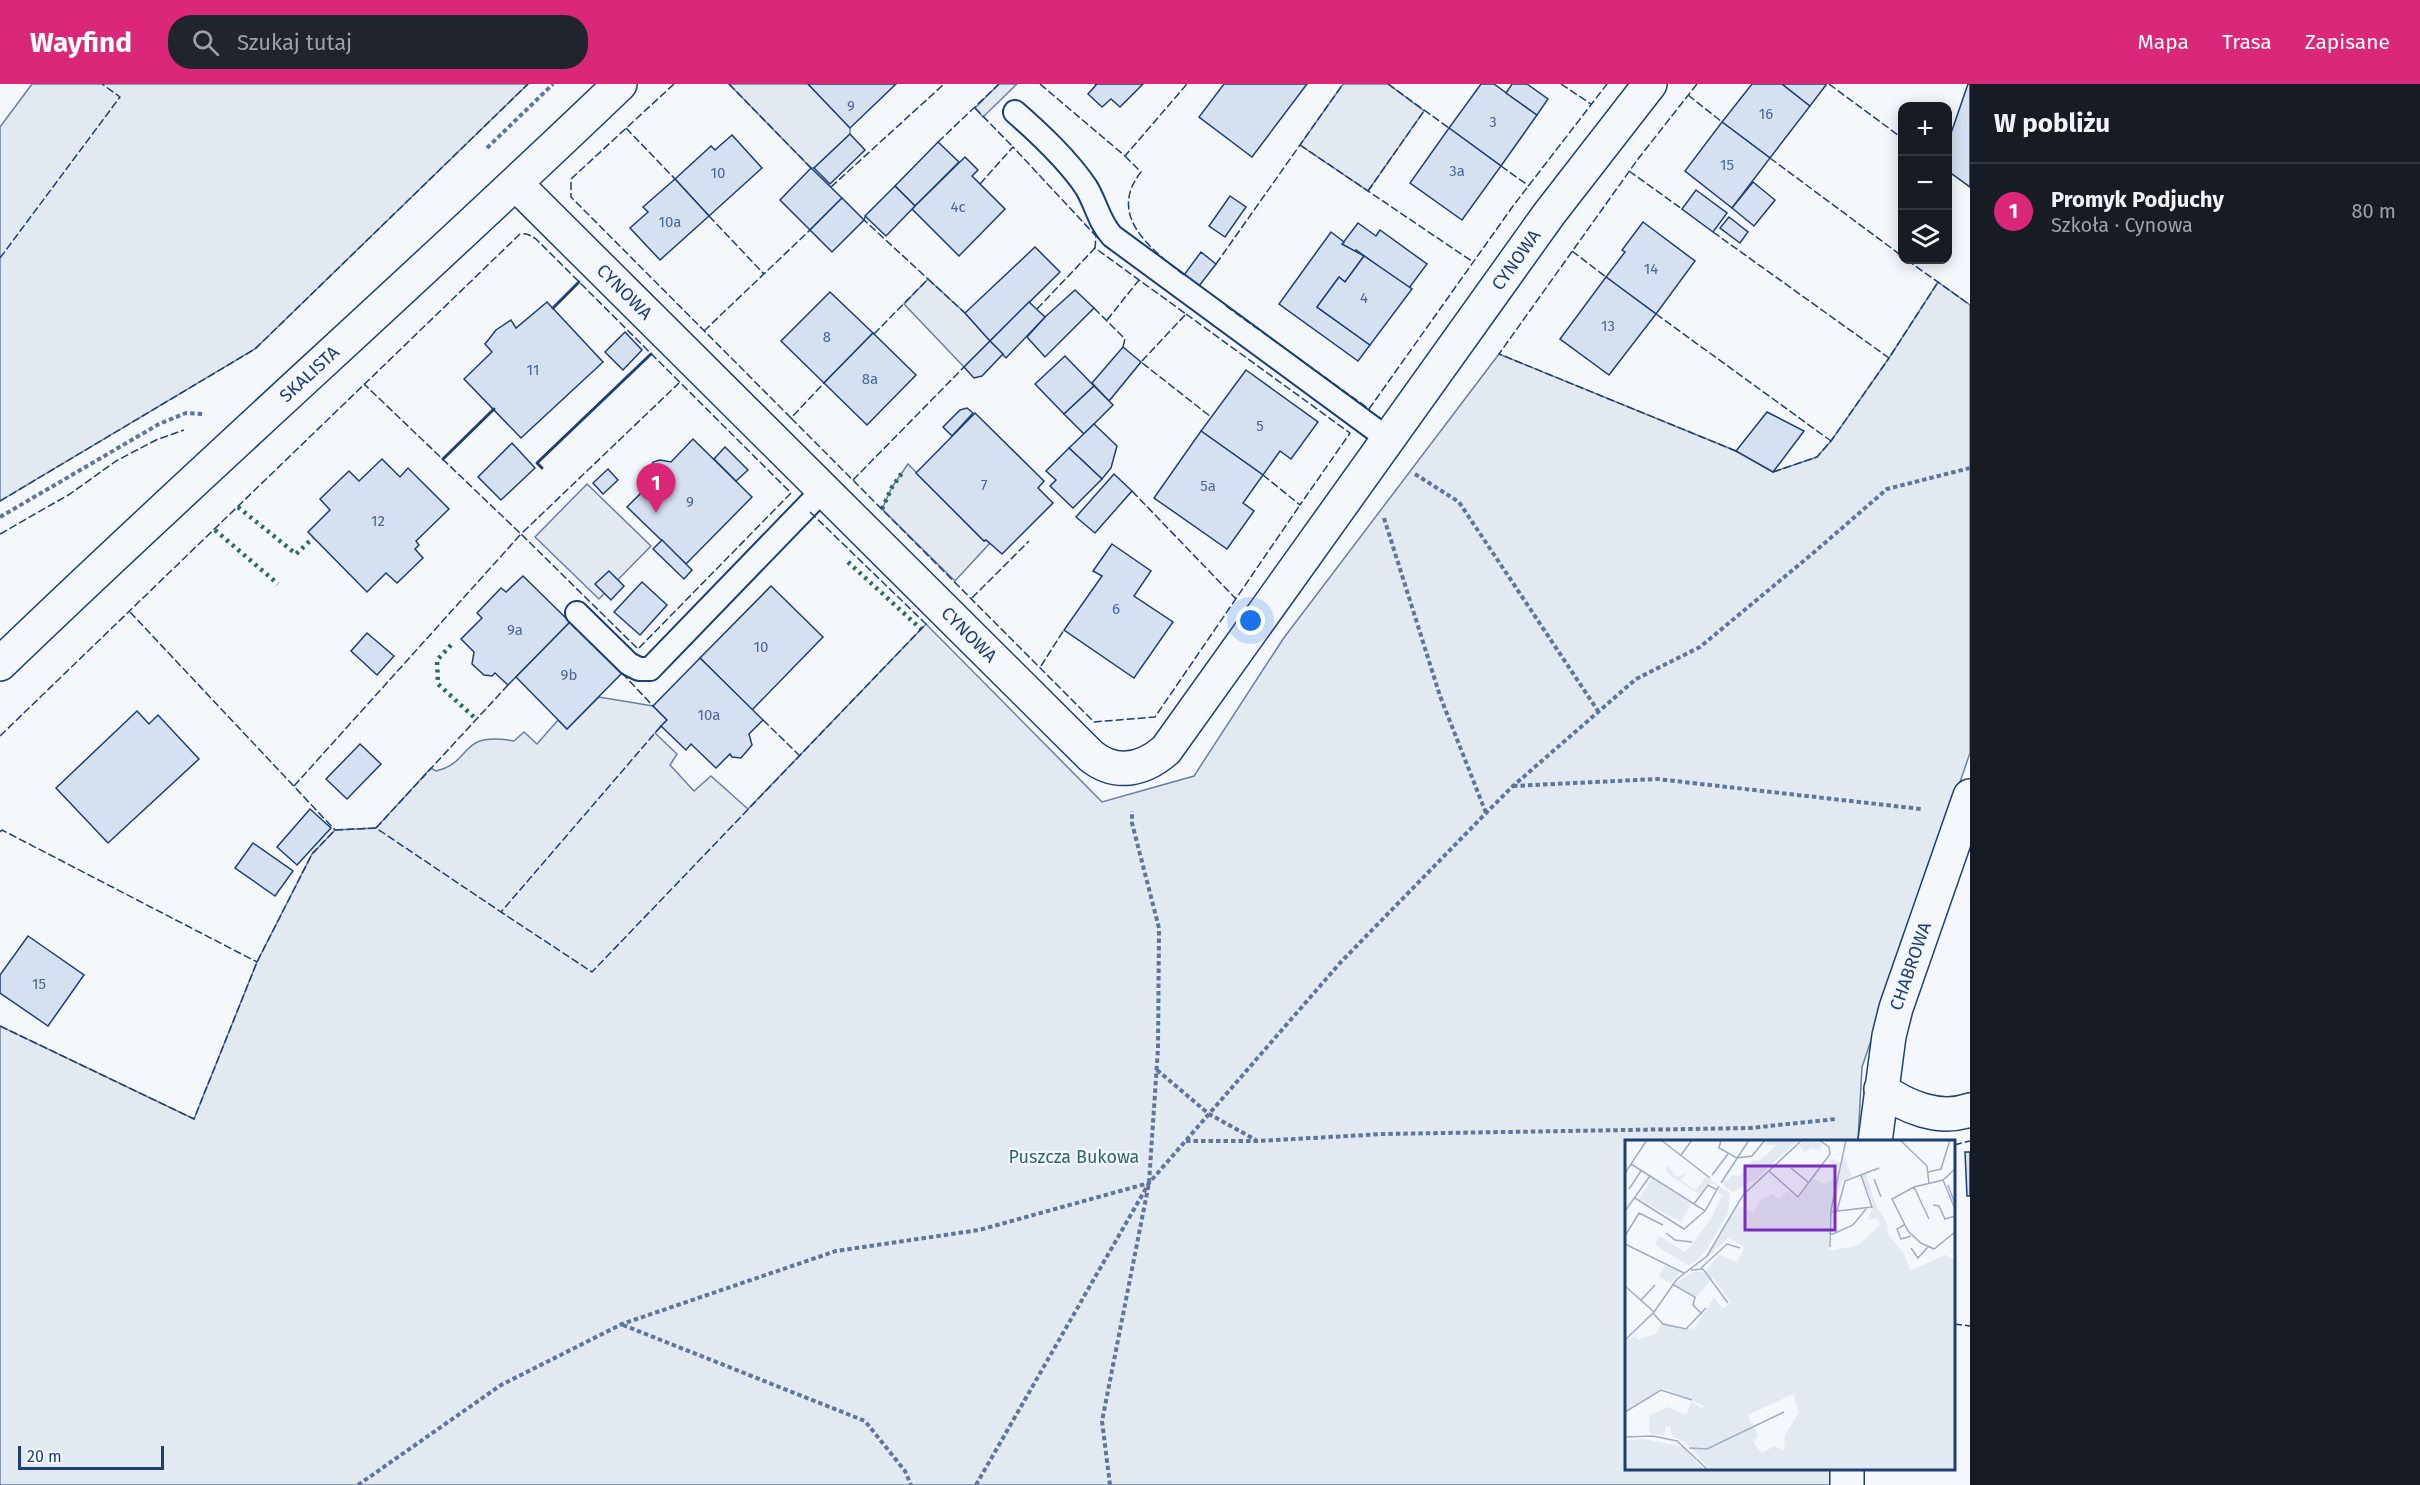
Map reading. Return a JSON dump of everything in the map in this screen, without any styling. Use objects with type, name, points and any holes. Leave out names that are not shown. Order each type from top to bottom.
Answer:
[{"type":"street","name":"SKALISTA","points":[[0,664],[234,447],[291,390],[516,184],[620,84]]},
{"type":"street","name":"CYNOWA","points":[[516,184],[1091,756],[1105,765],[1131,770],[1147,764],[1166,750],[1549,214],[1650,84]]},
{"type":"street","name":"CHABROWA","points":[[1878,1114],[1896,1008],[1967,805]]},
{"type":"street","points":[[1878,1114],[1898,1101],[1916,1108],[1944,1114],[1970,1110]]},
{"type":"lane","points":[[1015,112],[1078,177],[1092,197],[1105,228],[1112,236],[1378,452]]},
{"type":"lane","points":[[578,614],[629,664],[639,669],[650,669],[823,490]]},
{"type":"path","points":[[0,517],[159,424],[186,413],[204,414]]},
{"type":"path","points":[[1378,452],[1401,577],[1440,696],[1486,813]]},
{"type":"path","points":[[976,1485],[1149,1183],[1340,963],[1512,786],[1636,679],[1700,647],[1887,489],[1970,468]]},
{"type":"path","points":[[1412,473],[1459,502],[1598,711]]},
{"type":"path","points":[[1110,1485],[1102,1421],[1149,1183],[1157,1069],[1159,928],[1132,823],[1131,770]]},
{"type":"path","points":[[1512,786],[1657,779],[1967,805]]},
{"type":"path","points":[[1157,1069],[1209,1114],[1258,1141]]},
{"type":"path","points":[[1185,1142],[1258,1141],[1383,1134],[1750,1128],[1878,1114]]},
{"type":"path","points":[[358,1485],[501,1385],[622,1324],[836,1251],[979,1230],[1149,1183]]},
{"type":"path","points":[[622,1324],[865,1421],[906,1471],[911,1485]]},
{"type":"green space","points":[[32,84],[528,84],[255,349],[0,501],[0,127]]},
{"type":"green space","points":[[729,84],[808,84],[850,128],[850,134],[814,168],[811,168]]},
{"type":"green space","points":[[999,84],[1017,84],[983,117],[975,108]]},
{"type":"green space","points":[[1343,84],[1388,84],[1424,111],[1368,191],[1300,145]]},
{"type":"green space","points":[[928,279],[965,313],[990,341],[964,367],[904,304]]},
{"type":"green space","name":"Puszcza Bukowa","points":[[1938,282],[1970,305],[1970,753],[1862,1067],[1858,1140],[1625,1140],[1625,1470],[1840,1470],[1839,1485],[0,1485],[0,1026],[194,1119],[257,962],[312,854],[335,830],[376,828],[431,768],[436,771],[448,767],[474,744],[483,740],[514,741],[524,732],[537,744],[558,720],[567,729],[599,697],[653,706],[667,720],[655,733],[677,754],[670,765],[694,791],[711,776],[748,809],[926,624],[1102,802],[1194,776],[1283,639],[1499,354],[1736,451],[1773,472],[1817,457],[1831,441]]},
{"type":"green space","points":[[908,464],[984,541],[990,543],[955,581],[882,509],[892,487]]},
{"type":"green space","points":[[587,484],[651,546],[599,599],[535,537]]},
{"type":"building","points":[[808,84],[896,84],[850,128]]},
{"type":"building","points":[[1095,84],[1143,84],[1120,107],[1111,99],[1102,107],[1088,94]]},
{"type":"building","points":[[1224,84],[1307,84],[1252,157],[1199,117]]},
{"type":"building","points":[[1481,84],[1494,84],[1537,115],[1501,166],[1449,128]]},
{"type":"building","points":[[1512,84],[1527,84],[1548,99],[1537,115],[1506,93]]},
{"type":"building","points":[[1752,84],[1782,84],[1810,106],[1770,158],[1722,122]]},
{"type":"building","points":[[1782,84],[1826,84],[1826,85],[1810,106]]},
{"type":"building","points":[[1968,84],[1970,84],[1970,187],[1952,174],[1952,130]]},
{"type":"building","points":[[1722,122],[1770,158],[1732,208],[1685,171]]},
{"type":"building","points":[[1449,128],[1501,166],[1462,220],[1410,183]]},
{"type":"building","points":[[850,134],[865,150],[830,184],[814,168]]},
{"type":"building","points":[[732,135],[762,168],[709,216],[675,179],[711,146],[715,150]]},
{"type":"building","points":[[938,142],[959,162],[915,206],[895,186]]},
{"type":"building","points":[[965,157],[978,170],[972,176],[1005,209],[959,256],[912,209]]},
{"type":"building","points":[[811,168],[842,198],[810,230],[780,200]]},
{"type":"building","points":[[675,179],[709,216],[660,260],[630,228],[648,212],[643,207]]},
{"type":"building","points":[[1753,182],[1775,200],[1754,226],[1732,208]]},
{"type":"building","points":[[895,186],[915,206],[886,236],[865,216]]},
{"type":"building","points":[[1696,190],[1727,213],[1713,232],[1682,209]]},
{"type":"building","points":[[1230,196],[1246,207],[1225,237],[1209,226]]},
{"type":"building","points":[[842,198],[864,220],[832,252],[810,230]]},
{"type":"building","points":[[1729,217],[1748,232],[1740,243],[1720,228]]},
{"type":"building","points":[[1643,222],[1695,261],[1656,314],[1606,277],[1625,252],[1622,250]]},
{"type":"building","points":[[1358,223],[1376,236],[1380,230],[1427,264],[1409,288],[1356,250],[1354,252],[1342,244]]},
{"type":"building","points":[[1331,232],[1344,242],[1342,244],[1364,256],[1345,282],[1339,277],[1317,307],[1370,345],[1358,361],[1279,304]]},
{"type":"building","points":[[1035,247],[1060,272],[990,341],[965,313]]},
{"type":"building","points":[[1201,252],[1216,264],[1199,286],[1184,275]]},
{"type":"building","points":[[1364,256],[1412,289],[1370,345],[1317,307],[1339,277],[1345,282]]},
{"type":"building","points":[[1606,277],[1656,314],[1609,375],[1560,339]]},
{"type":"building","points":[[1075,290],[1094,308],[1045,357],[1027,337]]},
{"type":"building","points":[[830,292],[873,333],[824,383],[781,341]]},
{"type":"building","points":[[547,302],[603,362],[521,438],[464,379],[492,352],[485,344],[496,330],[511,320],[516,328]]},
{"type":"building","points":[[1029,302],[1045,317],[1006,358],[990,341]]},
{"type":"building","points":[[625,332],[642,350],[623,370],[605,352]]},
{"type":"building","points":[[873,333],[916,375],[867,425],[824,383]]},
{"type":"building","points":[[990,341],[1003,354],[982,376],[974,378],[964,367]]},
{"type":"building","points":[[1123,347],[1141,362],[1109,401],[1092,383]]},
{"type":"building","points":[[1065,356],[1094,386],[1064,414],[1035,384]]},
{"type":"building","points":[[1246,370],[1318,422],[1291,459],[1280,451],[1263,475],[1201,431]]},
{"type":"building","points":[[1094,386],[1113,405],[1084,434],[1064,414]]},
{"type":"building","points":[[967,408],[973,413],[952,436],[943,427],[960,410]]},
{"type":"building","points":[[1767,412],[1804,431],[1773,472],[1736,451]]},
{"type":"building","points":[[975,413],[1044,481],[1038,488],[1053,503],[1002,554],[986,540],[984,541],[916,473]]},
{"type":"building","points":[[1094,424],[1117,446],[1111,468],[1102,479],[1069,448]]},
{"type":"building","points":[[1201,431],[1263,475],[1243,503],[1254,511],[1227,549],[1154,498]]},
{"type":"building","points":[[693,439],[752,497],[686,564],[627,507],[652,482],[649,471],[653,462],[660,460],[671,462]]},
{"type":"building","points":[[512,443],[535,468],[501,500],[478,477]]},
{"type":"building","points":[[725,447],[748,470],[736,481],[714,459]]},
{"type":"building","points":[[1069,448],[1102,479],[1073,508],[1050,486],[1056,480],[1046,471]]},
{"type":"building","points":[[382,459],[400,477],[408,468],[449,509],[416,541],[419,545],[415,549],[423,558],[397,583],[386,573],[367,592],[308,532],[330,510],[320,499],[349,471],[359,481]]},
{"type":"building","points":[[608,469],[618,480],[603,494],[593,483]]},
{"type":"building","points":[[1114,474],[1132,491],[1095,533],[1076,517]]},
{"type":"building","points":[[662,540],[692,570],[684,579],[653,549]]},
{"type":"building","points":[[1112,544],[1151,571],[1134,596],[1173,622],[1134,678],[1064,630],[1102,576],[1093,571]]},
{"type":"building","points":[[609,571],[624,586],[611,600],[595,584]]},
{"type":"building","points":[[523,576],[570,622],[508,685],[495,673],[492,676],[484,675],[472,664],[474,652],[461,639],[482,618],[477,613],[501,588],[506,592]]},
{"type":"building","points":[[642,582],[667,605],[640,635],[614,612]]},
{"type":"building","points":[[771,586],[823,637],[752,710],[700,658]]},
{"type":"building","points":[[570,622],[622,673],[567,729],[516,677]]},
{"type":"building","points":[[367,633],[394,656],[377,675],[351,651]]},
{"type":"building","points":[[700,658],[763,720],[749,734],[752,745],[741,758],[732,757],[730,754],[716,768],[691,744],[686,750],[661,726],[667,720],[653,706]]},
{"type":"building","points":[[137,711],[149,724],[158,715],[199,759],[108,843],[56,788]]},
{"type":"building","points":[[360,744],[381,764],[347,799],[326,779]]},
{"type":"building","points":[[310,809],[331,828],[297,865],[277,847]]},
{"type":"building","points":[[253,843],[293,871],[275,896],[235,868]]},
{"type":"building","points":[[28,936],[84,975],[48,1026],[0,993],[0,975]]},
{"type":"building","points":[[1965,1152],[1970,1152],[1970,1196],[1967,1196]]},
{"type":"hedge","points":[[882,509],[892,487],[904,470]]},
{"type":"hedge","points":[[238,507],[296,554],[313,538]]},
{"type":"hedge","points":[[215,530],[278,584]]},
{"type":"hedge","points":[[848,562],[921,629]]},
{"type":"hedge","points":[[451,645],[437,660],[438,684],[476,719]]},
{"type":"fence","points":[[0,258],[120,97],[102,84]]},
{"type":"fence","points":[[0,501],[255,349],[528,84]]},
{"type":"fence","points":[[674,84],[571,179],[571,197],[791,418],[824,383]]},
{"type":"fence","points":[[729,84],[811,168]]},
{"type":"fence","points":[[831,187],[944,84]]},
{"type":"fence","points":[[938,142],[999,84]]},
{"type":"fence","points":[[1040,84],[1125,156],[1187,84]]},
{"type":"fence","points":[[1216,264],[1343,84]]},
{"type":"fence","points":[[1388,84],[1449,128]]},
{"type":"fence","points":[[1561,84],[1591,104]]},
{"type":"fence","points":[[1226,306],[1369,409],[1513,206],[1607,84]]},
{"type":"fence","points":[[1697,84],[1638,159],[1499,354],[1736,451]]},
{"type":"fence","points":[[1829,84],[1898,135]]},
{"type":"fence","points":[[1688,95],[1722,122]]},
{"type":"fence","points":[[975,108],[1013,147]]},
{"type":"fence","points":[[1368,191],[1424,111]]},
{"type":"fence","points":[[626,128],[675,179]]},
{"type":"fence","points":[[1300,145],[1473,262]]},
{"type":"fence","points":[[980,184],[1013,147],[1096,236],[1095,248]]},
{"type":"fence","points":[[1125,156],[1141,172],[1131,188],[1128,203],[1137,231],[1159,255],[1184,275]]},
{"type":"fence","points":[[1770,158],[1898,253]]},
{"type":"fence","points":[[1501,166],[1529,186]]},
{"type":"fence","points":[[1629,171],[1682,209]]},
{"type":"fence","points":[[709,216],[764,274]]},
{"type":"fence","points":[[865,217],[864,220],[928,279]]},
{"type":"fence","points":[[704,331],[810,230]]},
{"type":"fence","points":[[1713,232],[1889,358],[1938,282]]},
{"type":"fence","points":[[0,736],[520,234],[536,239],[791,493],[638,649],[521,534],[679,383]]},
{"type":"fence","points":[[1037,309],[1095,248],[1186,314],[1141,362],[1211,417]]},
{"type":"fence","points":[[1572,251],[1606,277]]},
{"type":"fence","points":[[1913,264],[1970,305]]},
{"type":"fence","points":[[874,334],[928,279],[965,313]]},
{"type":"fence","points":[[1107,320],[1139,280]]},
{"type":"fence","points":[[1094,308],[1125,339],[1123,347]]},
{"type":"fence","points":[[1186,314],[1350,433],[1300,505],[1263,475]]},
{"type":"fence","points":[[1656,314],[1831,441]]},
{"type":"fence","points":[[1773,472],[1817,457],[1831,441],[1889,358]]},
{"type":"fence","points":[[853,480],[964,367]]},
{"type":"fence","points":[[294,786],[521,534],[364,384]]},
{"type":"fence","points":[[791,418],[1094,722],[1155,717],[1300,505]]},
{"type":"fence","points":[[0,534],[70,494],[116,461],[156,440],[184,430]]},
{"type":"fence","points":[[1132,491],[1236,599]]},
{"type":"fence","points":[[661,726],[501,912],[592,972],[926,624],[810,512]]},
{"type":"fence","points":[[972,598],[1029,541]]},
{"type":"fence","points":[[130,612],[335,830]]},
{"type":"fence","points":[[1041,666],[1064,630]]},
{"type":"fence","points":[[622,673],[653,706]]},
{"type":"fence","points":[[376,828],[508,685]]},
{"type":"fence","points":[[763,720],[799,755]]},
{"type":"fence","points":[[0,1026],[194,1119],[257,962],[312,854],[335,830],[376,828],[501,912]]},
{"type":"fence","points":[[0,832],[2,830],[257,962]]},
{"type":"fence","points":[[1955,1145],[1970,1141]]},
{"type":"fence","points":[[1955,1324],[1970,1326]]},
{"type":"wall","points":[[553,308],[579,282]]},
{"type":"wall","points":[[542,468],[537,463],[651,354]]},
{"type":"wall","points":[[443,459],[494,409]]},
{"type":"place","name":"Promyk Podjuchy","points":[[656,513]]}]
